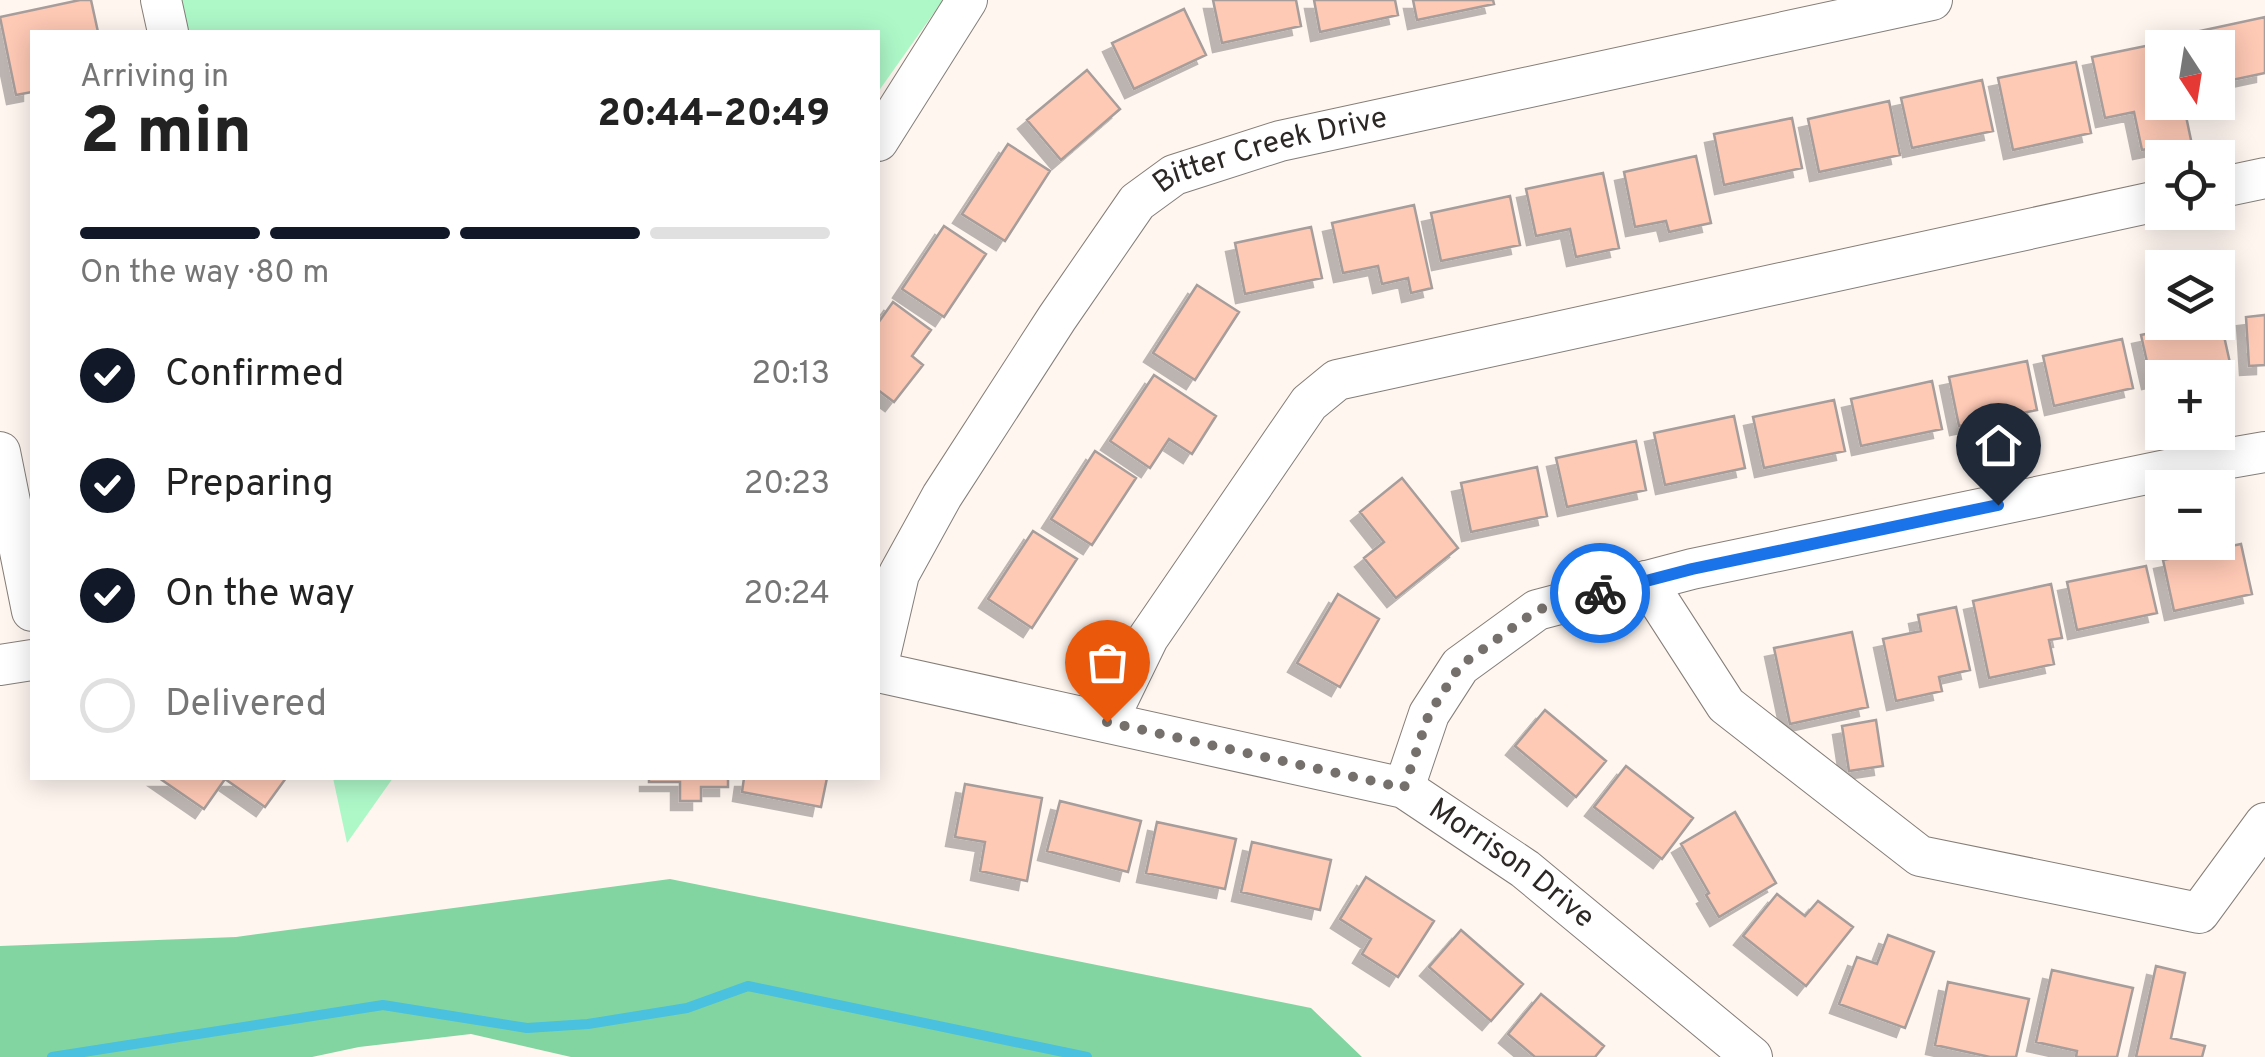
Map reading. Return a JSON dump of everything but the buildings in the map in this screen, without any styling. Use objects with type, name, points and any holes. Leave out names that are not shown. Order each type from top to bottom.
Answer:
[{"type":"street","points":[[161,0],[168,30]]},
{"type":"street","points":[[880,138],[967,0]]},
{"type":"street","name":"Bitter Creek Drive","points":[[880,655],[899,574],[942,496],[1137,202],[1174,175],[1280,141],[1932,0]]},
{"type":"street","points":[[2235,184],[2265,178]]},
{"type":"street","points":[[1107,722],[1148,638],[1309,403],[1337,380],[2145,204]]},
{"type":"street","points":[[0,452],[30,600]]},
{"type":"street","points":[[1404,788],[1429,714],[1460,666],[1537,610],[1646,581],[2265,452]]},
{"type":"street","points":[[1646,581],[1726,706],[1920,856],[2198,914],[2265,823]]},
{"type":"street","points":[[0,665],[30,660]]},
{"type":"street","name":"Morrison Drive","points":[[880,672],[1404,788],[1525,869],[1752,1057]]},
{"type":"green space","points":[[169,0],[943,0],[880,89],[880,30],[176,30]]},
{"type":"green space","points":[[333,780],[392,780],[347,843]]},
{"type":"green space","points":[[670,879],[1311,1008],[1362,1057],[571,1057],[471,1034],[359,1047],[312,1057],[0,1057],[0,946],[236,937]]},
{"type":"waterway","points":[[52,1057],[383,1005],[527,1028],[588,1024],[687,1008],[748,986],[1087,1057]]},
{"type":"way so far","points":[[1107,722],[1404,788],[1429,714],[1460,666],[1537,610],[1600,593]]},
{"type":"route","points":[[1600,593],[1692,569],[1998,505]]}]
